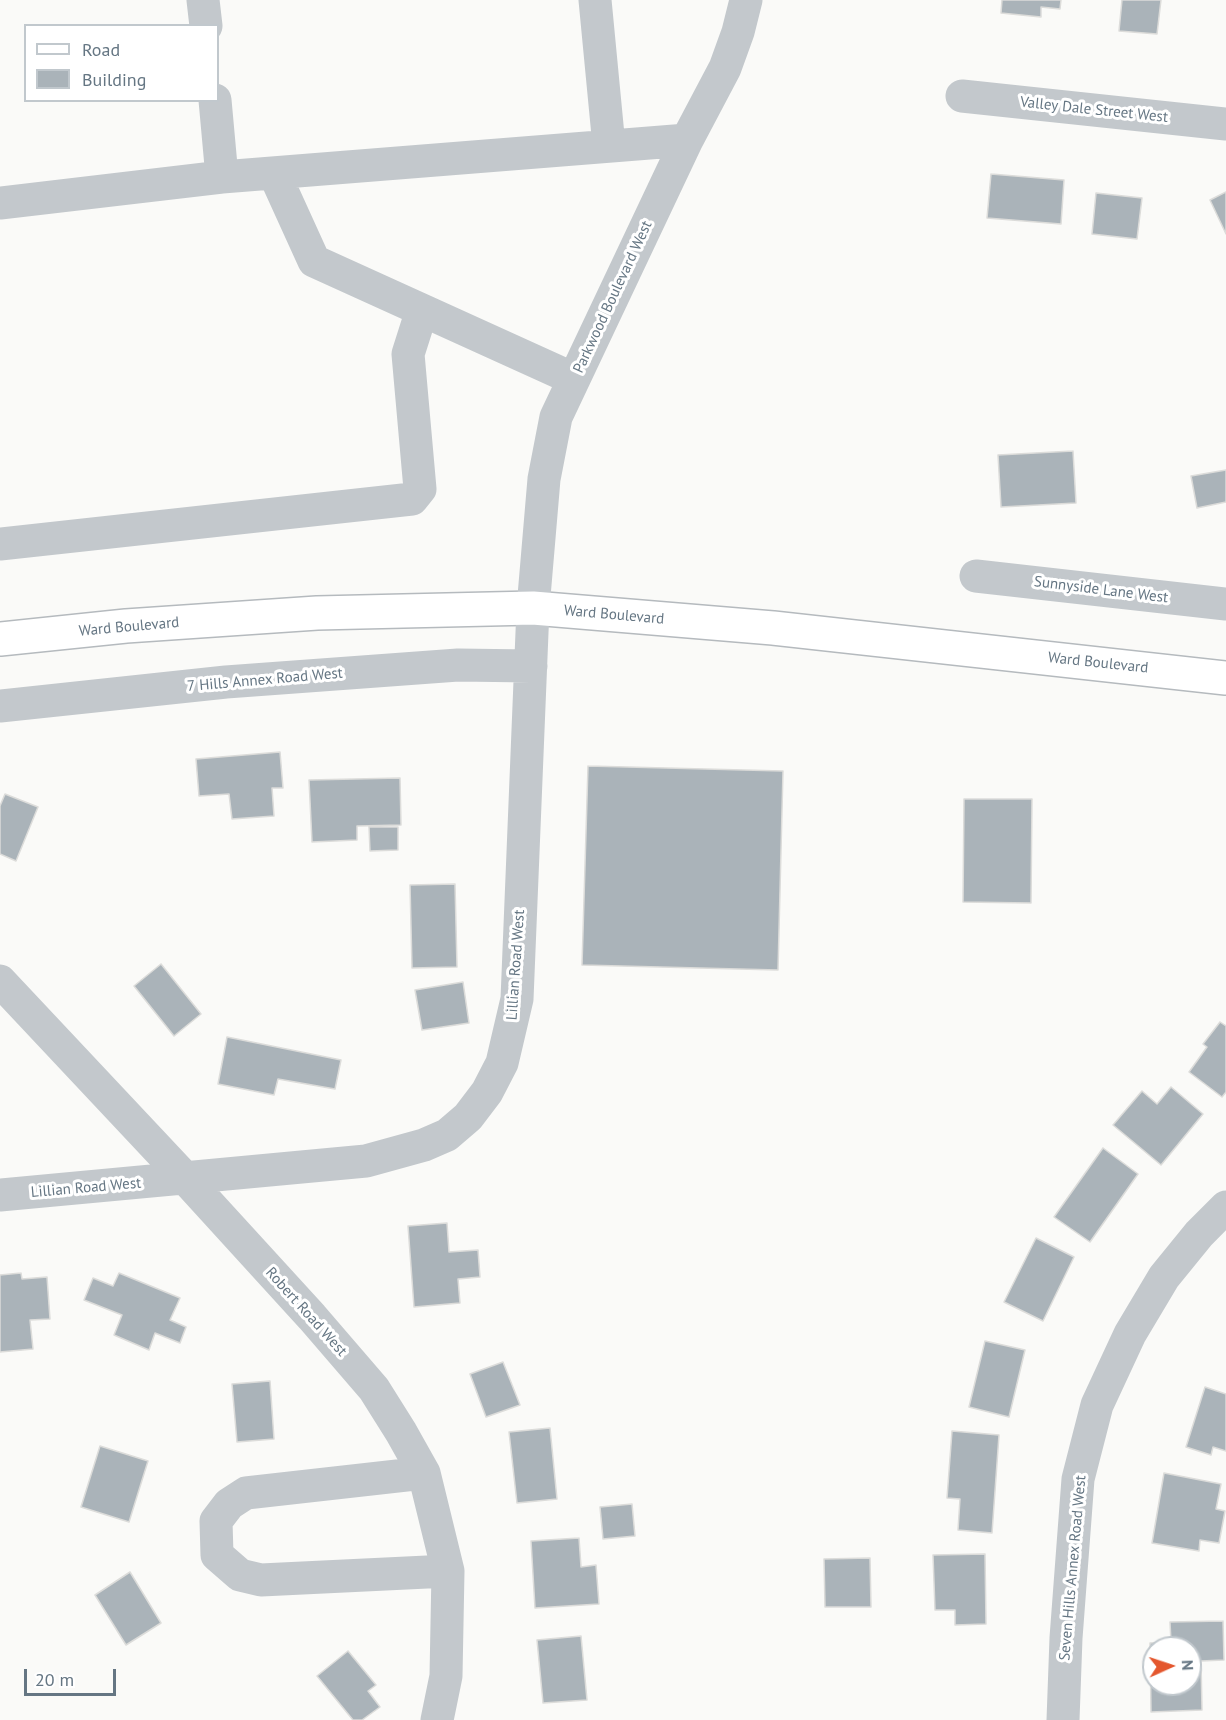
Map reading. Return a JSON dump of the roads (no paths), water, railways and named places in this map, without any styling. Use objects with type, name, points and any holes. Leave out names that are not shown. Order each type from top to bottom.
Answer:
[{"type":"main road","name":"Ward Boulevard","points":[[0,639],[126,626],[317,613],[533,608],[783,629],[1226,678]]},
{"type":"street","points":[[203,0],[206,24]]},
{"type":"street","points":[[595,0],[609,146]]},
{"type":"street","name":"Parkwood Boulevard West","points":[[533,608],[544,479],[556,417],[687,140],[725,68],[746,0]]},
{"type":"street","name":"Valley Dale Street West","points":[[962,96],[1226,124]]},
{"type":"street","points":[[215,102],[222,177]]},
{"type":"street","points":[[0,203],[222,177],[687,140]]},
{"type":"street","points":[[274,173],[314,261],[574,380]]},
{"type":"street","points":[[0,544],[412,499],[420,489],[408,354],[422,310]]},
{"type":"street","name":"Sunnyside Lane West","points":[[975,576],[1226,604]]},
{"type":"street","name":"Lillian Road West","points":[[0,1195],[366,1161],[424,1145],[447,1135],[468,1117],[488,1092],[502,1063],[517,999],[533,608]]},
{"type":"street","name":"7 Hills Annex Road West","points":[[0,706],[250,681],[458,665],[531,666]]},
{"type":"street","name":"Robert Road West","points":[[0,981],[312,1317],[374,1389],[401,1432],[424,1473],[448,1571],[446,1676],[437,1720]]},
{"type":"street","name":"Seven Hills Annex Road West","points":[[1063,1720],[1066,1638],[1078,1479],[1097,1405],[1130,1334],[1164,1277],[1199,1234],[1226,1207]]},
{"type":"street","points":[[424,1473],[246,1493],[229,1504],[216,1521],[217,1555],[240,1575],[261,1580],[448,1571]]}]
